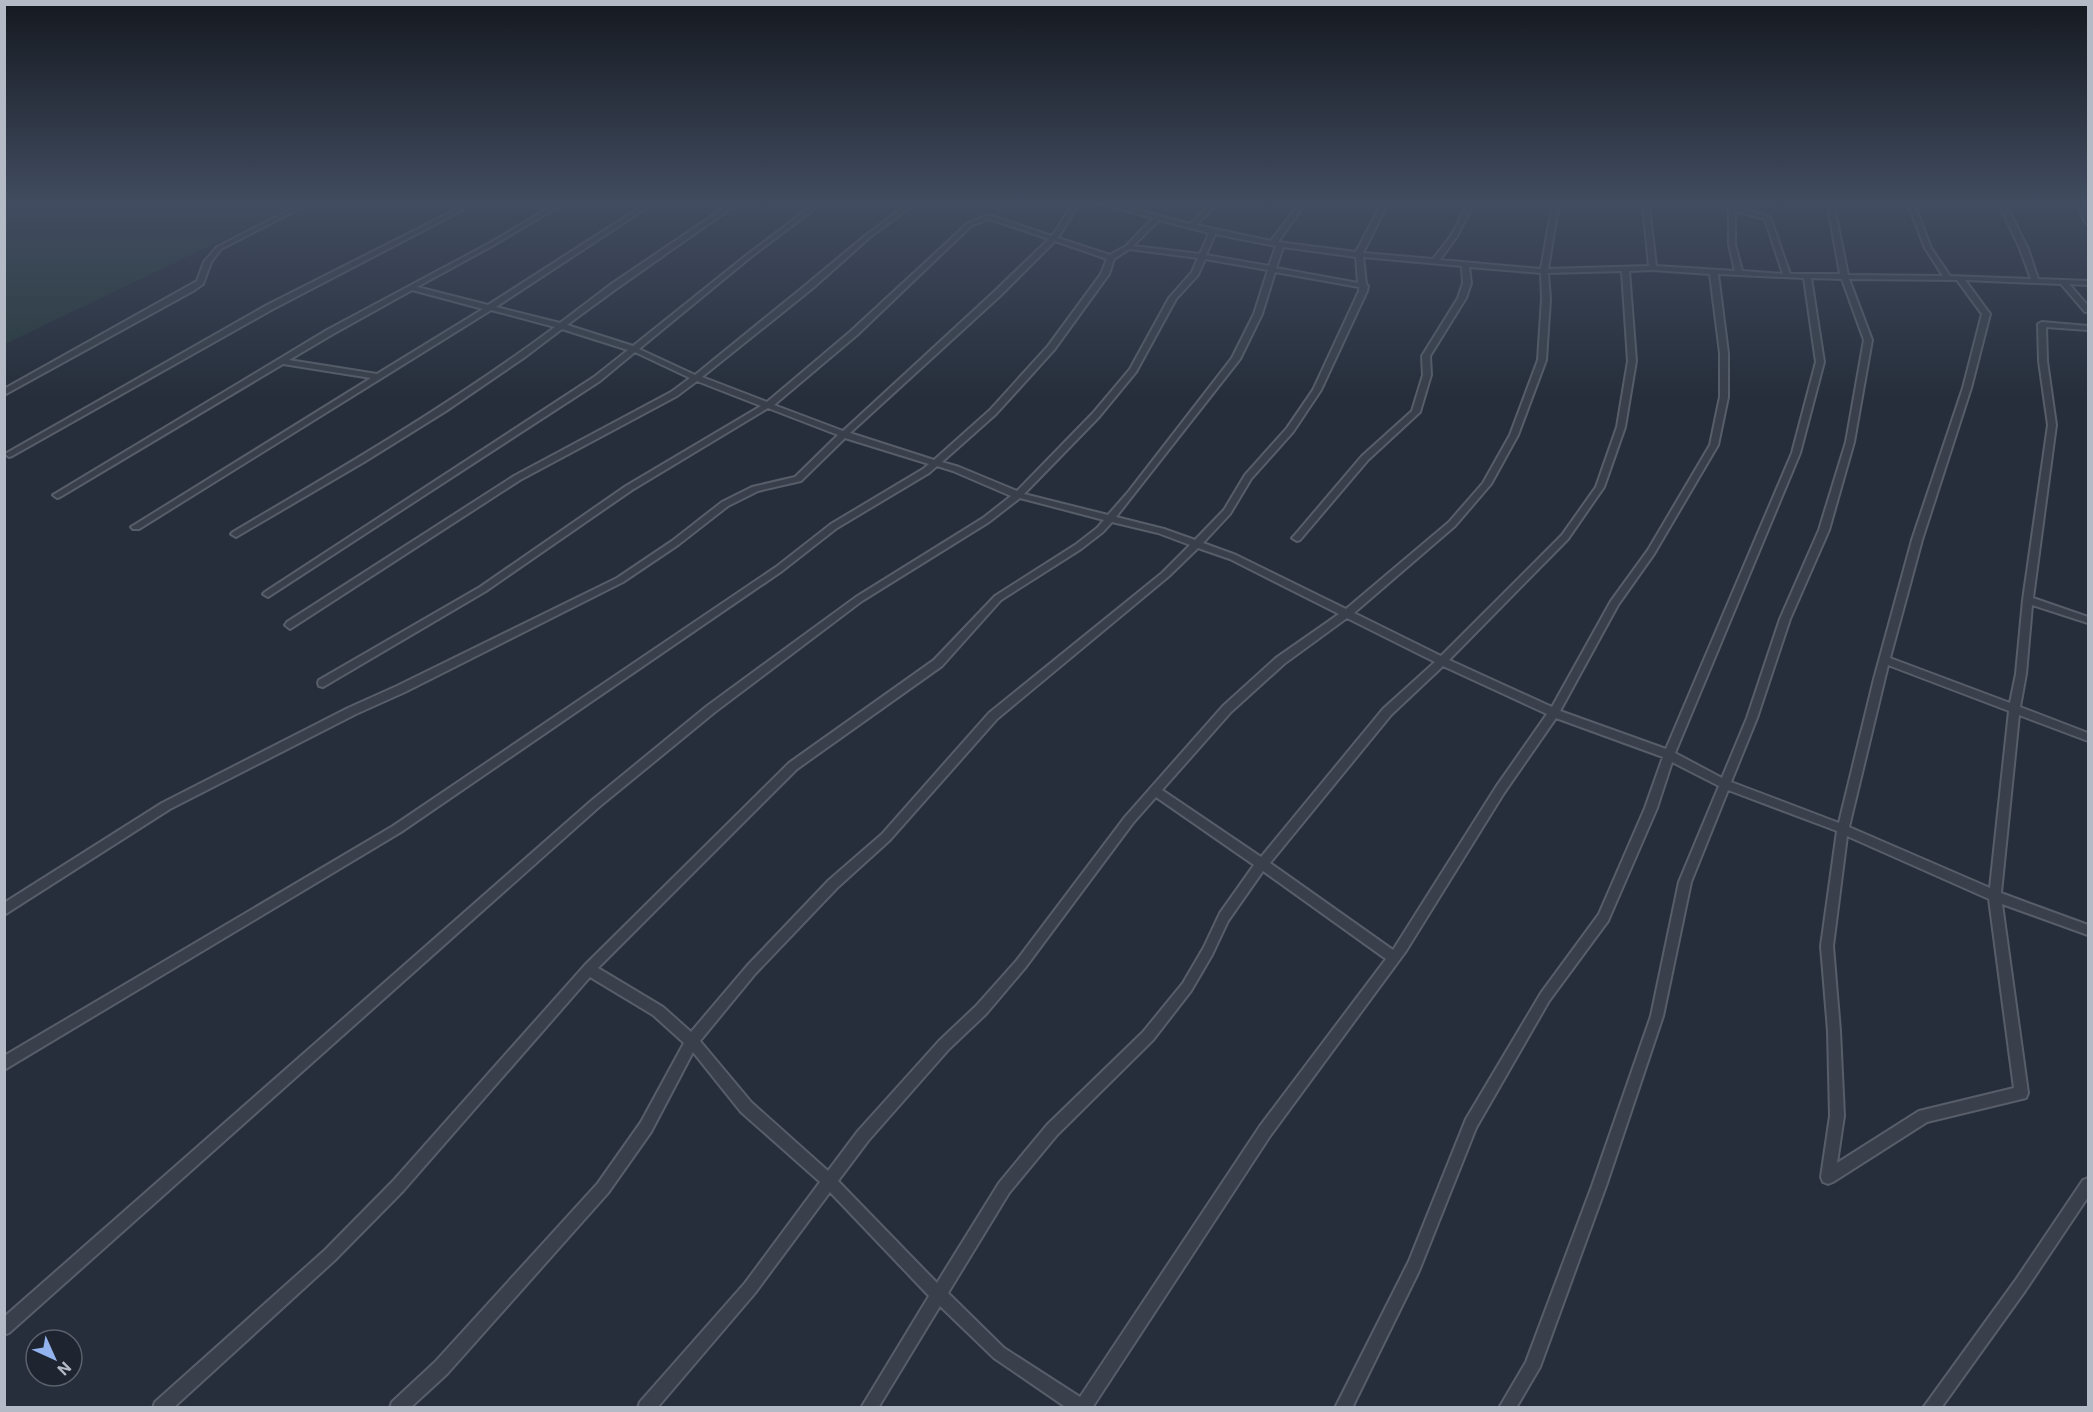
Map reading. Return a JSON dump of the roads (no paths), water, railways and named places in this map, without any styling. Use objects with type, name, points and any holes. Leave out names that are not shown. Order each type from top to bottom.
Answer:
[{"type":"street","points":[[4,393],[190,289],[200,282],[206,267]]},
{"type":"street","points":[[9,454],[270,307],[348,267]]},
{"type":"street","points":[[57,495],[281,361],[450,267]]},
{"type":"street","points":[[136,527],[553,267]]},
{"type":"street","points":[[236,534],[444,409],[516,360],[642,267]]},
{"type":"street","points":[[268,594],[597,379],[735,267]]},
{"type":"street","points":[[290,625],[517,478],[674,394],[832,267]]},
{"type":"street","points":[[323,683],[483,588],[629,488],[768,405],[854,333],[924,267]]},
{"type":"street","points":[[4,910],[166,806],[352,711],[620,580],[675,543],[725,504],[755,489],[798,479],[1024,267]]},
{"type":"street","points":[[4,1064],[397,830],[779,569],[834,526],[913,480],[993,412],[1051,348],[1105,274],[1108,267]]},
{"type":"street","points":[[4,1328],[595,804],[693,724],[859,599],[986,520],[1018,495],[1096,415],[1133,370],[1173,298],[1195,273],[1197,267]]},
{"type":"street","points":[[1255,267],[1364,286]]},
{"type":"street","points":[[161,1407],[330,1255],[376,1209],[589,969],[793,766],[938,663],[998,598],[1078,547],[1110,519],[1194,416],[1236,359],[1258,314],[1271,267]]},
{"type":"street","points":[[398,1407],[441,1368],[603,1188],[646,1127],[692,1041],[751,970],[833,884],[886,837],[993,716],[1044,677],[1199,544],[1227,512],[1248,477],[1306,409],[1329,367],[1364,286],[1361,267]]},
{"type":"street","points":[[1296,538],[1365,458],[1416,412],[1426,375],[1426,356],[1462,298],[1467,283],[1465,267]]},
{"type":"street","points":[[1498,267],[1544,271],[1653,268],[1787,276],[1844,275],[2088,283]]},
{"type":"street","points":[[646,1407],[750,1288],[863,1136],[944,1045],[981,1010],[1021,964],[1129,820],[1227,709],[1280,661],[1348,612],[1452,524],[1487,484],[1514,435],[1542,360],[1546,299],[1545,267]]},
{"type":"street","points":[[1737,267],[1738,273]]},
{"type":"street","points":[[1784,267],[1787,276]]},
{"type":"street","points":[[1507,1407],[1532,1367],[1599,1186],[1657,1016],[1685,882],[1752,718],[1785,619],[1824,530],[1850,442],[1868,340],[1842,267]]},
{"type":"street","points":[[1944,267],[1986,314],[1967,388],[1917,540],[1884,660],[1843,830],[1827,946],[1834,1031],[1837,1116],[1828,1177],[1924,1116],[2021,1093],[1995,896],[2014,711],[2021,674],[2028,600],[2052,425],[2043,361],[2042,324],[2088,328]]},
{"type":"street","points":[[2030,267],[2035,281]]},
{"type":"street","points":[[869,1407],[1004,1188],[1052,1130],[1148,1036],[1187,987],[1224,917],[1262,864],[1387,712],[1442,661],[1565,537],[1600,487],[1622,427],[1632,361],[1624,268]]},
{"type":"street","points":[[589,969],[658,1011],[692,1041],[746,1107],[830,1182],[939,1296],[999,1353],[1082,1407],[1265,1131],[1394,958],[1500,790],[1554,713],[1614,603],[1651,552],[1714,446],[1724,397],[1724,353],[1714,273]]},
{"type":"street","points":[[1343,1407],[1414,1266],[1471,1124],[1545,997],[1604,917],[1651,808],[1669,755],[1796,453],[1820,362],[1808,276]]},
{"type":"street","points":[[2064,283],[2088,310]]},
{"type":"street","points":[[411,288],[561,326],[634,349],[696,378],[862,441],[935,462],[1018,495],[1161,531],[1233,556],[1442,661],[1554,713],[1669,755],[1726,785],[1843,830],[1995,896],[2088,930]]},
{"type":"street","points":[[281,361],[378,377]]},
{"type":"street","points":[[2028,600],[2088,620]]},
{"type":"street","points":[[1884,660],[2014,711],[2088,736]]},
{"type":"street","points":[[1155,791],[1394,958]]},
{"type":"street","points":[[1931,1407],[2020,1286],[2088,1185]]}]
